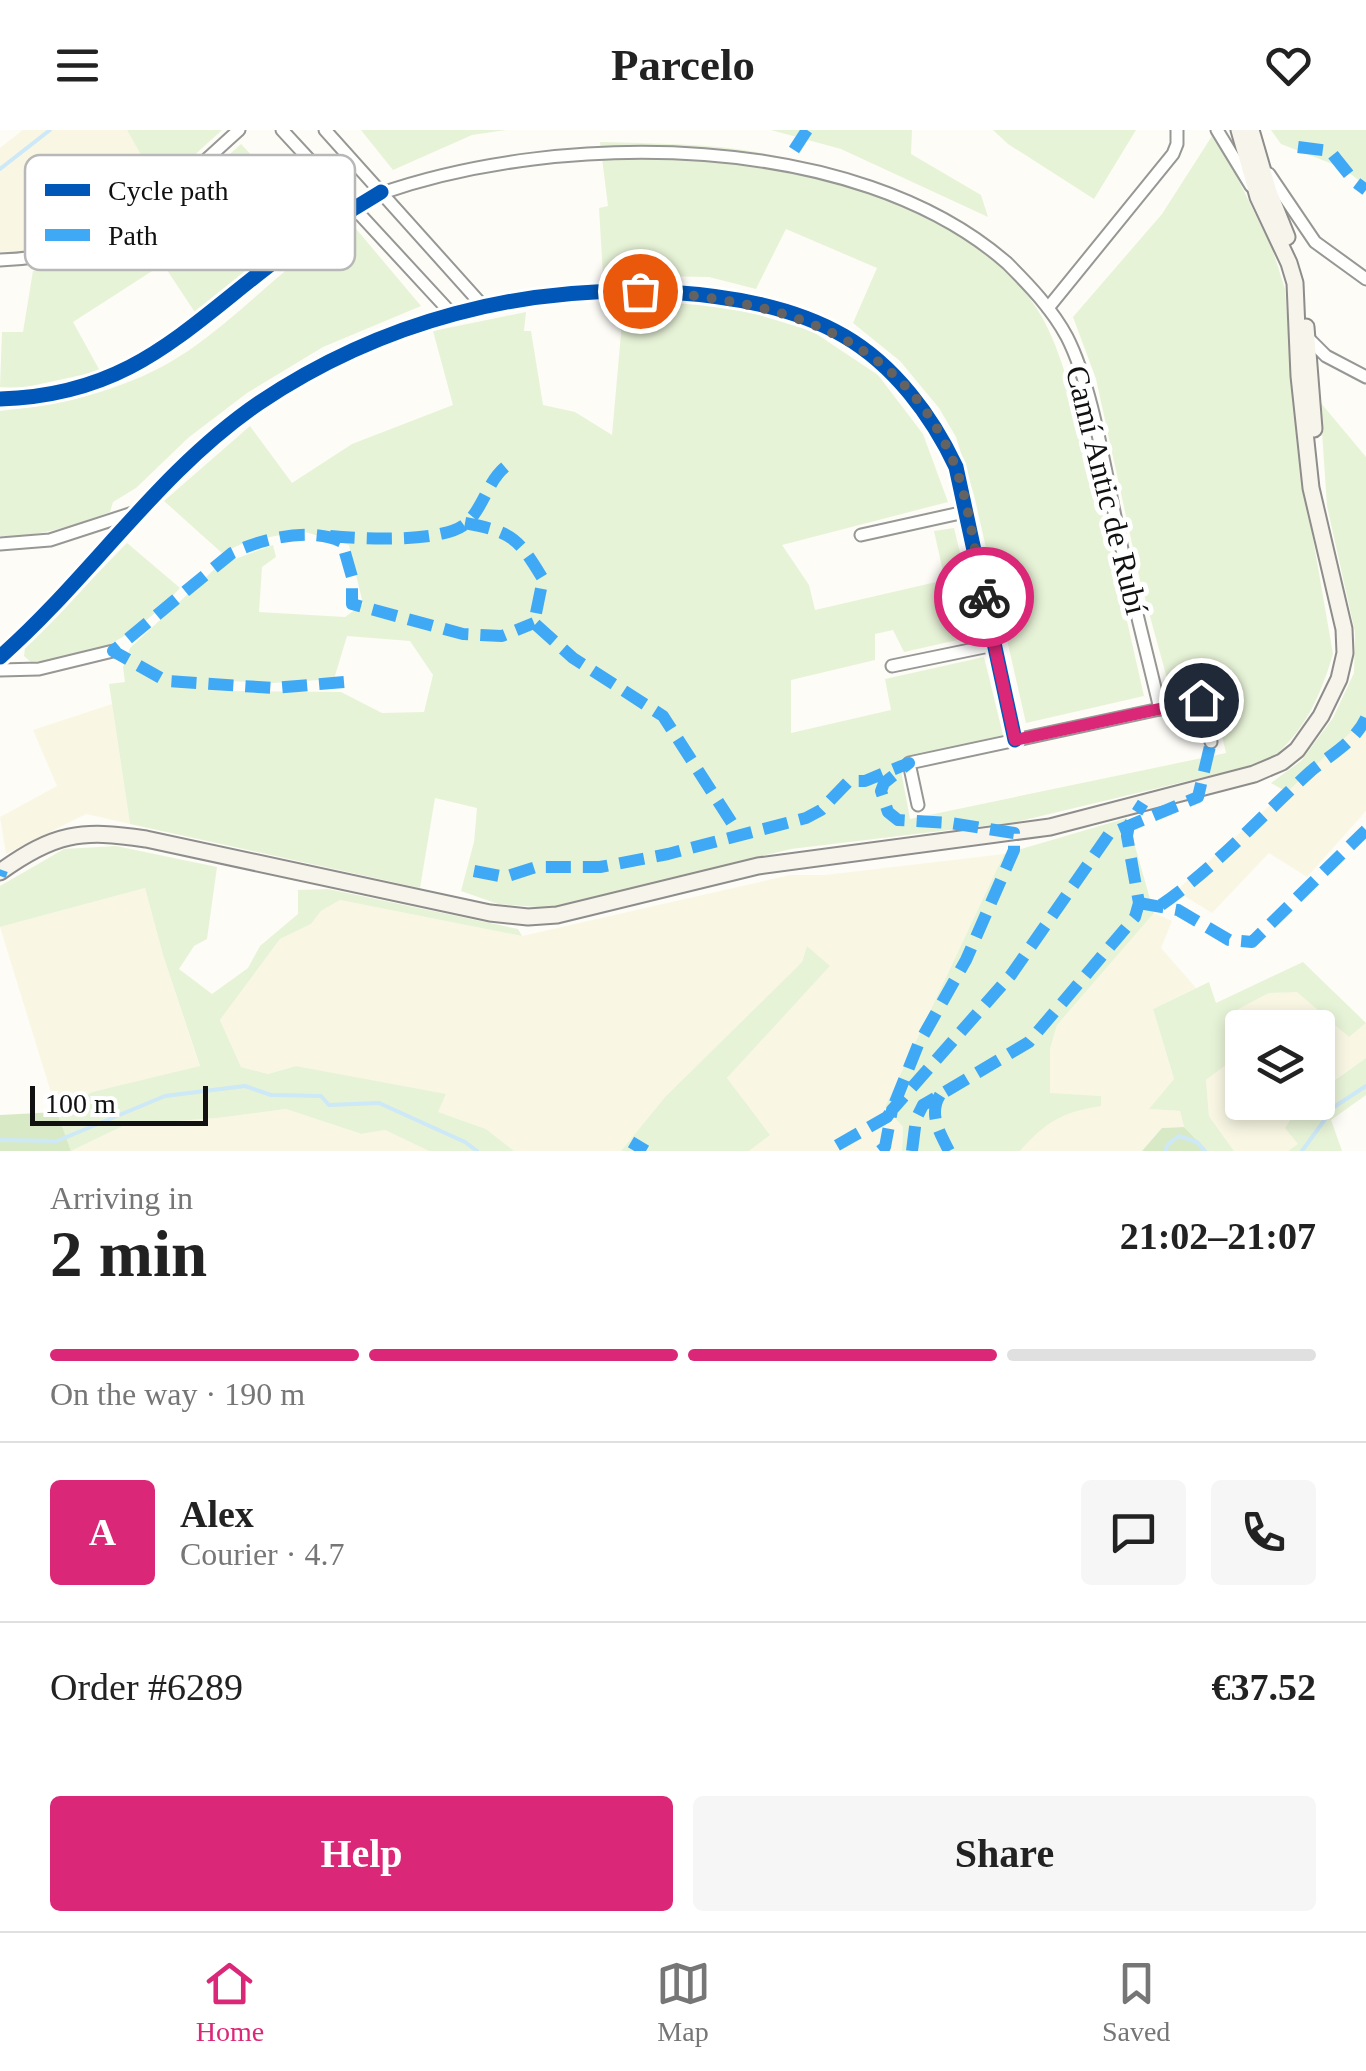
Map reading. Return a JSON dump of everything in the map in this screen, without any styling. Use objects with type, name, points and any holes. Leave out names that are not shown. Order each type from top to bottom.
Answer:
[{"type":"main road","points":[[0,872],[55,838],[99,833],[146,839],[490,913],[548,916],[758,866],[1039,829],[1246,777],[1282,762],[1302,744],[1321,716],[1341,670],[1344,629],[1311,488],[1294,283],[1289,263],[1258,196],[1247,132]]},
{"type":"main road","points":[[1247,132],[1298,272],[1310,366],[1317,508]]},
{"type":"street","points":[[211,155],[239,130]]},
{"type":"street","points":[[282,130],[304,155]]},
{"type":"street","points":[[325,130],[348,155]]},
{"type":"street","points":[[1048,308],[1173,154],[1177,130]]},
{"type":"street","points":[[1217,130],[1258,196]]},
{"type":"street","points":[[1247,132],[1272,182],[1314,242],[1366,279]]},
{"type":"street","points":[[775,146],[813,154]]},
{"type":"street","points":[[355,209],[381,192],[479,155]]},
{"type":"street","points":[[355,163],[482,305]]},
{"type":"street","name":"Camí Antic de Rubí","points":[[848,166],[922,199],[987,243],[1048,308],[1068,339],[1102,454],[1160,708]]},
{"type":"street","points":[[355,211],[451,313]]},
{"type":"street","points":[[0,260],[25,257]]},
{"type":"street","points":[[0,399],[75,388],[120,373],[162,351],[264,270]]},
{"type":"street","points":[[0,658],[47,614],[140,510],[207,443],[289,384],[377,339],[451,313],[572,292],[640,291],[732,300],[795,315],[844,336],[880,363],[908,392],[938,429],[956,467],[1015,740]]},
{"type":"street","points":[[1307,337],[1326,356],[1366,378]]},
{"type":"street","points":[[1301,399],[1310,366],[1326,356]]},
{"type":"street","points":[[0,544],[50,540],[140,510]]},
{"type":"street","points":[[861,535],[965,512]]},
{"type":"street","points":[[892,666],[994,646]]},
{"type":"street","points":[[0,670],[39,670],[113,651]]},
{"type":"street","points":[[918,805],[909,764],[1160,708],[1201,700],[1212,742]]},
{"type":"shaded area","points":[[23,130],[127,130],[141,155],[25,155],[25,251],[0,252],[0,148]]},
{"type":"shaded area","points":[[112,704],[130,824],[86,814],[6,854],[0,817],[57,786],[33,730]]},
{"type":"shaded area","points":[[1366,718],[1366,811],[1307,877],[1269,853],[1212,913],[1176,891]]},
{"type":"shaded area","points":[[1004,854],[885,1107],[903,1127],[902,1151],[749,1151],[769,1134],[727,1078],[829,967],[807,946],[802,962],[665,1097],[621,1151],[514,1151],[486,1129],[437,1112],[446,1095],[296,1066],[268,1074],[241,1067],[220,1020],[280,939],[311,924],[321,911],[340,900],[522,936],[790,875],[825,875]]},
{"type":"shaded area","points":[[145,888],[200,1067],[92,1092],[57,1112],[0,927]]},
{"type":"shaded area","points":[[1154,913],[1172,921],[1161,948],[1196,988],[1153,1009],[1174,1079],[1150,1109],[1180,1111],[1184,1127],[1162,1128],[1142,1151],[1020,1151],[1040,1129],[1069,1111],[1100,1105],[1100,1096],[1049,1094],[1050,1049],[1057,1025]]},
{"type":"shaded area","points":[[1298,991],[1320,1010],[1236,1010],[1269,993]]},
{"type":"shaded area","points":[[1366,1023],[1366,1058],[1335,1079],[1335,1024],[1349,1036]]},
{"type":"shaded area","points":[[1225,1066],[1225,1120],[1290,1120],[1285,1127],[1298,1144],[1288,1151],[1234,1151],[1209,1116],[1206,1080]]},
{"type":"shaded area","points":[[286,1109],[360,1134],[385,1130],[429,1151],[71,1151],[125,1125]]},
{"type":"green space","points":[[127,130],[222,130],[194,155],[141,155]]},
{"type":"green space","points":[[361,130],[506,130],[472,135],[393,170]]},
{"type":"green space","points":[[771,130],[912,130],[911,154],[981,195],[988,217],[841,149]]},
{"type":"green space","points":[[993,130],[1136,130],[1094,199],[1008,144]]},
{"type":"green space","points":[[1271,130],[1366,130],[1366,186],[1343,168],[1281,144]]},
{"type":"green space","points":[[1212,136],[1272,248],[1285,289],[1297,446],[1333,654],[1309,714],[1267,762],[1016,822],[791,849],[550,908],[498,904],[461,891],[474,842],[477,808],[435,798],[420,888],[130,824],[109,684],[125,682],[123,667],[130,648],[219,565],[273,545],[276,557],[262,567],[259,612],[345,617],[363,604],[349,545],[302,531],[248,541],[222,553],[164,501],[250,426],[292,483],[352,444],[453,405],[433,331],[526,312],[524,331],[531,331],[543,405],[575,412],[612,435],[624,300],[739,309],[812,331],[878,375],[923,434],[948,502],[782,545],[809,585],[815,610],[945,580],[934,531],[954,528],[980,635],[904,652],[893,630],[875,634],[875,660],[791,680],[791,733],[891,710],[885,679],[984,657],[1003,735],[899,760],[910,819],[1226,753],[1210,685],[1171,693],[1140,580],[1096,379],[1073,317],[1162,214]],"holes":[[[347,636],[410,641],[433,675],[424,712],[382,713],[341,692],[228,691],[227,681],[334,679]]]},
{"type":"green space","points":[[600,142],[719,147],[811,166],[940,224],[981,250],[1017,283],[1041,316],[1066,376],[1144,696],[1026,723],[974,495],[956,437],[939,408],[900,361],[853,323],[877,268],[786,229],[756,289],[709,277],[603,275],[599,208],[608,206]]},
{"type":"green space","points":[[241,144],[251,155],[229,155]]},
{"type":"green space","points":[[355,228],[421,306],[323,347],[247,393],[188,438],[136,488],[113,502],[110,512],[56,530],[0,536],[0,411],[49,404],[121,385],[167,364],[209,336],[288,270],[355,270]]},
{"type":"green space","points":[[154,270],[73,322],[100,371],[22,388],[0,387],[2,332],[23,332],[33,271]]},
{"type":"green space","points":[[167,270],[248,270],[196,314]]},
{"type":"green space","points":[[1320,402],[1366,457],[1366,718],[1287,792],[1271,783],[1301,761],[1333,718],[1354,673],[1355,632],[1327,506]]},
{"type":"green space","points":[[127,543],[180,588],[148,619],[114,642],[54,660],[31,662],[24,656],[25,648]]},
{"type":"green space","points":[[1127,818],[1154,913],[1057,1025],[1050,1049],[1050,1093],[1101,1096],[1101,1106],[1056,1120],[1020,1151],[902,1151],[903,1127],[885,1107],[1004,854]]},
{"type":"green space","points":[[116,846],[217,867],[207,939],[194,946],[179,969],[212,994],[248,968],[260,946],[298,914],[298,890],[328,889],[518,929],[522,936],[340,900],[321,911],[311,924],[280,939],[220,1020],[241,1067],[268,1074],[296,1066],[446,1094],[438,1112],[486,1129],[514,1151],[429,1151],[385,1130],[361,1134],[286,1109],[125,1125],[71,1151],[57,1112],[92,1092],[200,1066],[145,888],[0,927],[0,886],[64,849]]},
{"type":"green space","points":[[807,946],[830,966],[727,1078],[770,1135],[749,1151],[621,1151],[665,1097],[802,962]]},
{"type":"green space","points":[[1303,962],[1366,1023],[1349,1037],[1335,1025],[1335,1010],[1318,1010],[1297,992],[1269,993],[1237,1010],[1225,1010],[1225,1066],[1206,1080],[1209,1116],[1234,1151],[1207,1151],[1184,1127],[1180,1111],[1149,1109],[1174,1079],[1153,1009],[1209,982],[1216,1003]]},
{"type":"green space","points":[[1366,1058],[1366,1095],[1335,1117],[1335,1080]]},
{"type":"green space","points":[[57,1112],[71,1151],[0,1151],[0,1115]]},
{"type":"green space","points":[[1290,1120],[1331,1120],[1342,1151],[1288,1151],[1298,1144],[1285,1128]]},
{"type":"green space","points":[[1184,1127],[1207,1151],[1142,1151],[1162,1128]]},
{"type":"waterway","points":[[0,169],[50,130]]},
{"type":"waterway","points":[[0,1140],[57,1141],[165,1096],[245,1086],[271,1095],[321,1096],[329,1105],[379,1103],[477,1151]]},
{"type":"waterway","points":[[1302,1151],[1334,1107],[1366,1086]]},
{"type":"waterway","points":[[1166,1151],[1167,1145],[1179,1136],[1197,1142],[1205,1151]]},
{"type":"marked path","points":[[794,150],[807,130]]},
{"type":"marked path","points":[[1298,147],[1330,151],[1366,190]]},
{"type":"marked path","points":[[330,536],[399,538],[452,531],[471,519],[505,467]]},
{"type":"marked path","points":[[465,523],[504,534],[520,546],[543,579],[534,623],[573,658],[663,716],[739,834]]},
{"type":"marked path","points":[[344,682],[274,688],[166,681],[113,651],[232,553],[272,539],[302,535],[342,542],[352,577],[352,604],[463,634],[502,636],[534,623]]},
{"type":"marked path","points":[[1161,905],[1349,741],[1366,718]]},
{"type":"marked path","points":[[880,1151],[885,1147],[892,1110],[1011,975],[1109,834],[1198,797],[1211,742]]},
{"type":"marked path","points":[[474,871],[505,877],[536,867],[600,867],[668,854],[806,818],[821,810],[849,781],[865,781],[909,763],[884,783],[881,791],[888,812],[898,820],[1014,833],[1014,850],[966,960],[918,1045],[892,1110],[887,1117],[827,1151]]},
{"type":"marked path","points":[[912,1151],[916,1119],[923,1105],[1029,1042],[1135,917],[1139,903],[1127,836],[1143,803]]},
{"type":"marked path","points":[[1139,903],[1178,910],[1229,940],[1252,942],[1366,830]]},
{"type":"marked path","points":[[0,876],[2,870]]},
{"type":"marked path","points":[[940,1095],[935,1116],[949,1151]]},
{"type":"marked path","points":[[631,1142],[646,1151]]},
{"type":"cycle path","points":[[355,208],[381,192]]},
{"type":"cycle path","points":[[0,399],[46,395],[122,371],[186,331],[264,270]]},
{"type":"cycle path","points":[[0,657],[189,461],[259,403],[306,374],[404,330],[507,302],[560,294],[669,292],[759,304],[803,317],[862,348],[910,393],[956,467],[1015,740]]},
{"type":"way so far","points":[[640,291],[698,294],[795,315],[844,336],[880,363],[938,429],[956,467],[984,597]]},
{"type":"route","points":[[984,597],[1015,740],[1201,700]]}]
